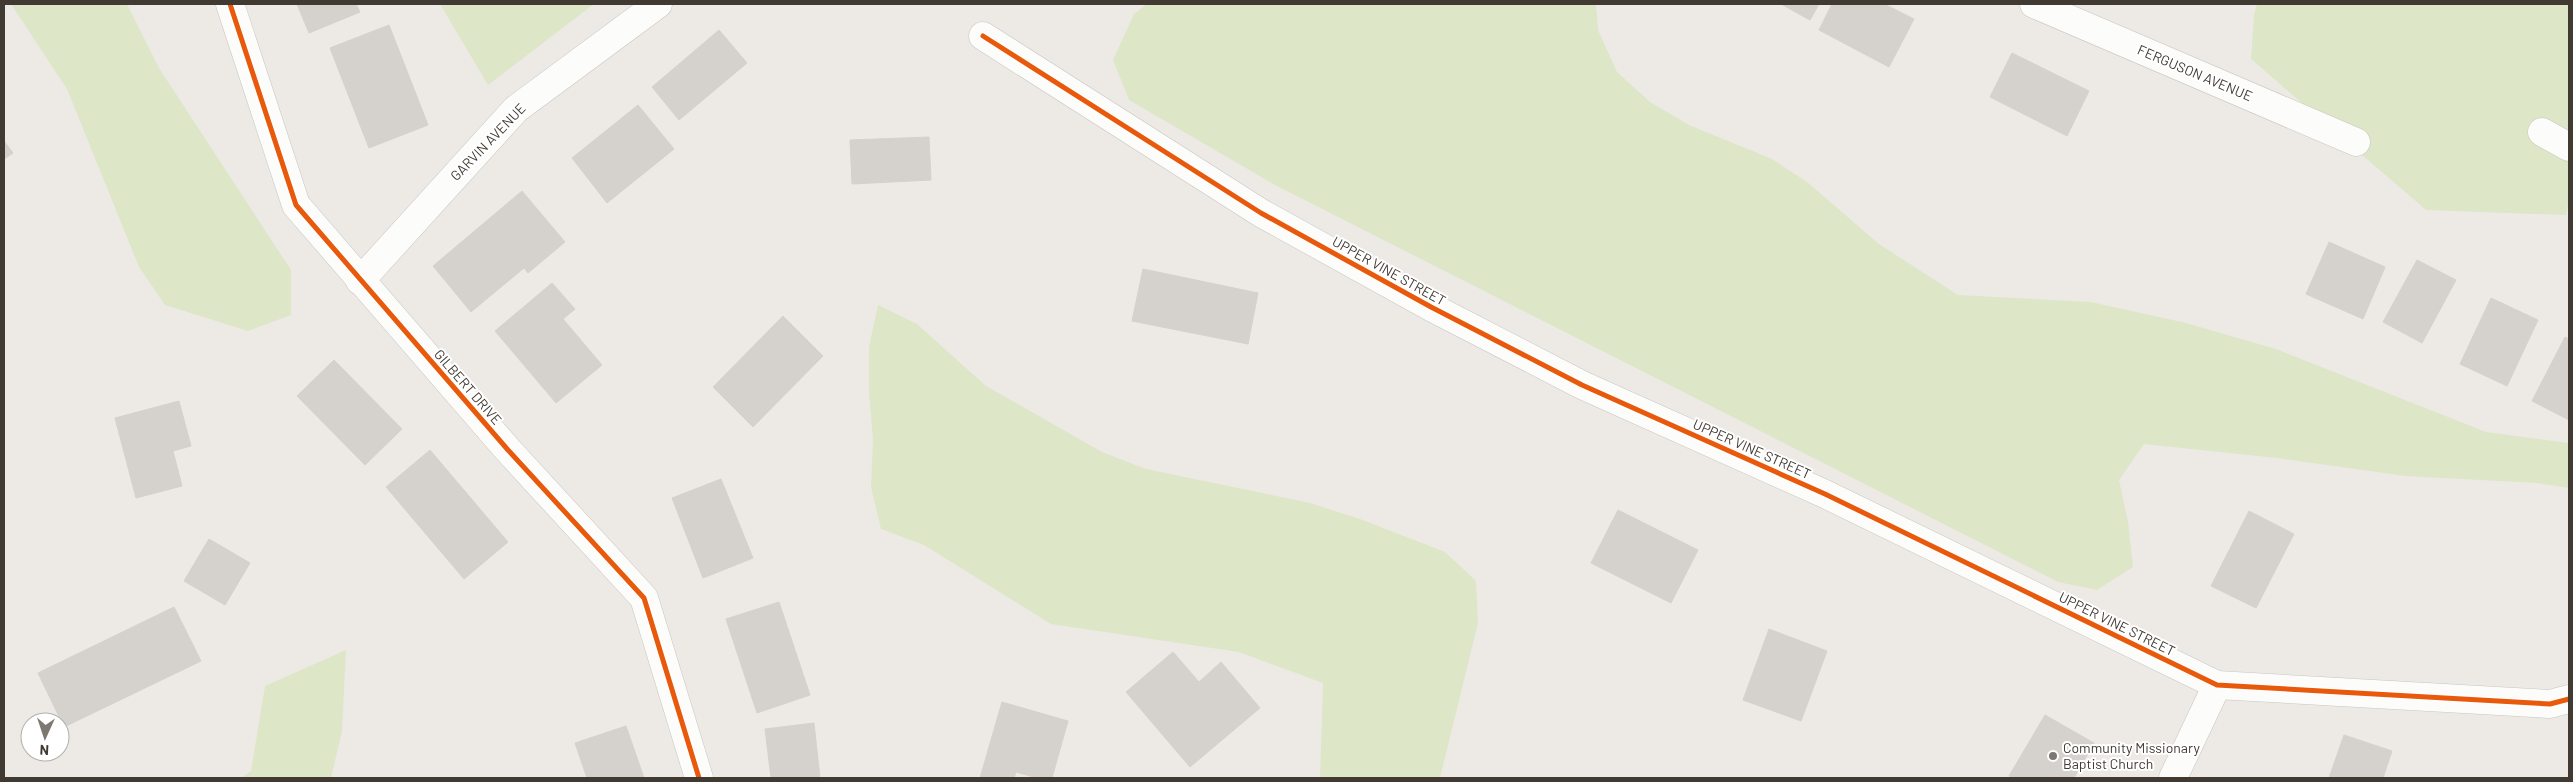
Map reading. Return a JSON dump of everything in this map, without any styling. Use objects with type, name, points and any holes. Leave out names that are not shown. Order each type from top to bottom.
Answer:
[{"type":"street","name":"GILBERT DRIVE","points":[[230,4],[296,205],[508,450],[644,598],[698,778]]},
{"type":"street","name":"GARVIN AVENUE","points":[[360,281],[516,109],[658,4]]},
{"type":"street","name":"FERGUSON AVENUE","points":[[2034,4],[2356,142]]},
{"type":"street","name":"UPPER VINE STREET","points":[[983,36],[1261,213],[1431,307],[1582,385],[1825,494],[2218,686],[2550,704],[2569,699]]},
{"type":"street","points":[[2542,132],[2569,147]]},
{"type":"street","points":[[2173,778],[2218,686]]},
{"type":"green space","points":[[11,4],[127,4],[159,68],[291,270],[291,315],[248,331],[165,305],[139,267],[67,89]]},
{"type":"green space","points":[[440,4],[594,4],[488,85]]},
{"type":"green space","points":[[1147,4],[1596,4],[1598,30],[1617,72],[1650,102],[1689,125],[1772,159],[1807,182],[1879,244],[1958,295],[2091,302],[2186,323],[2276,349],[2486,432],[2569,443],[2569,488],[2537,483],[2405,476],[2277,458],[2144,444],[2119,480],[2128,522],[2133,567],[2097,590],[2058,582],[1275,185],[1129,100],[1113,60],[1134,14]]},
{"type":"green space","points":[[2257,4],[2569,4],[2569,199],[2566,215],[2426,210],[2251,59],[2254,15]]},
{"type":"green space","points":[[878,305],[917,324],[986,386],[1102,452],[1146,469],[1310,503],[1360,519],[1445,552],[1476,581],[1478,623],[1440,778],[1320,778],[1323,683],[1239,652],[1051,624],[924,545],[881,529],[871,487],[873,440],[869,391],[869,347]]},
{"type":"green space","points":[[346,650],[342,731],[331,778],[241,778],[251,771],[265,686]]},
{"type":"building","points":[[297,4],[356,4],[360,12],[309,33]]},
{"type":"building","points":[[1781,4],[1819,4],[1810,20]]},
{"type":"building","points":[[1832,4],[1884,4],[1914,19],[1889,67],[1819,30]]},
{"type":"building","points":[[389,25],[428,125],[369,148],[330,48]]},
{"type":"building","points":[[719,30],[747,63],[679,120],[652,87]]},
{"type":"building","points":[[2012,53],[2089,91],[2067,136],[1990,97]]},
{"type":"building","points":[[638,105],[674,149],[607,203],[572,158]]},
{"type":"building","points":[[929,137],[931,180],[852,184],[850,140]]},
{"type":"building","points":[[4,141],[13,153],[4,159]]},
{"type":"building","points":[[522,191],[565,242],[528,273],[524,268],[471,312],[433,266]]},
{"type":"building","points":[[2329,242],[2385,267],[2363,319],[2306,294]]},
{"type":"building","points":[[2417,260],[2456,280],[2422,343],[2383,322]]},
{"type":"building","points":[[1143,269],[1258,293],[1248,344],[1132,321]]},
{"type":"building","points":[[552,283],[575,309],[563,319],[602,365],[556,403],[495,331]]},
{"type":"building","points":[[2491,298],[2538,320],[2507,386],[2460,364]]},
{"type":"building","points":[[783,316],[823,356],[753,427],[713,387]]},
{"type":"building","points":[[2565,337],[2569,339],[2569,420],[2532,401]]},
{"type":"building","points":[[334,360],[402,429],[365,465],[297,396]]},
{"type":"building","points":[[179,401],[191,446],[173,451],[182,486],[136,498],[115,418]]},
{"type":"building","points":[[430,450],[508,542],[464,579],[386,487]]},
{"type":"building","points":[[721,479],[753,558],[703,578],[672,498]]},
{"type":"building","points":[[1618,510],[1698,550],[1671,603],[1591,563]]},
{"type":"building","points":[[2249,511],[2294,534],[2256,608],[2211,586]]},
{"type":"building","points":[[209,539],[250,563],[225,605],[184,581]]},
{"type":"building","points":[[779,602],[810,695],[757,713],[726,619]]},
{"type":"building","points":[[174,607],[201,661],[70,724],[70,712],[57,712],[38,673]]},
{"type":"building","points":[[1769,629],[1827,651],[1801,721],[1743,700]]},
{"type":"building","points":[[1173,652],[1199,682],[1221,662],[1260,708],[1190,767],[1126,692]]},
{"type":"building","points":[[1002,702],[1068,721],[1052,778],[1037,778],[1016,772],[1014,778],[980,778]]},
{"type":"building","points":[[2045,715],[2094,743],[2074,778],[2013,778],[2009,776]]},
{"type":"building","points":[[814,723],[820,778],[771,778],[765,729]]},
{"type":"building","points":[[626,726],[644,778],[587,778],[575,743]]},
{"type":"building","points":[[2344,735],[2392,751],[2383,778],[2329,778]]},
{"type":"cycle path","points":[[230,4],[296,205],[508,450],[644,598],[699,778]]},
{"type":"cycle path","points":[[983,36],[1261,213],[1431,307],[1582,385],[1825,494],[2217,685],[2550,704],[2569,699]]},
{"type":"place","name":"Community Missionary Baptist Church","points":[[2053,756]]}]
